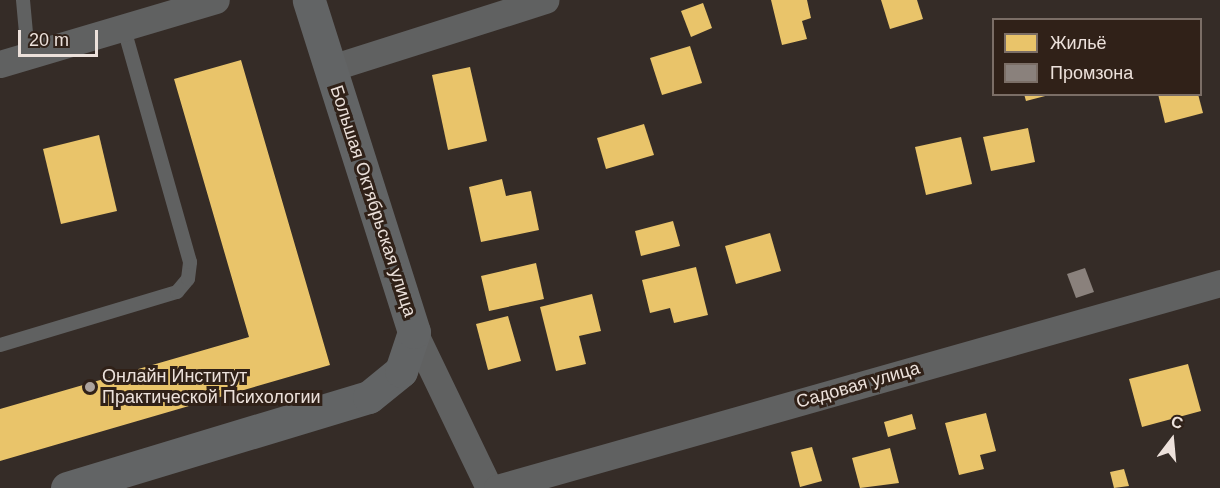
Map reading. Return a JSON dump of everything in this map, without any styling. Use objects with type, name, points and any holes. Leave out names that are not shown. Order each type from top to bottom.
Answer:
[{"type":"main road","name":"Большая Октябрьская улица","points":[[67,488],[369,397],[401,371],[414,332],[309,0]]},
{"type":"street","points":[[0,64],[123,25],[216,0]]},
{"type":"street","points":[[331,68],[546,0]]},
{"type":"street","name":"Садовая улица","points":[[497,488],[1220,283]]},
{"type":"street","points":[[414,332],[489,488]]},
{"type":"lane","points":[[22,0],[28,55]]},
{"type":"lane","points":[[0,345],[177,292],[188,279],[190,262],[123,25]]},
{"type":"building: Жильё","points":[[771,0],[807,0],[811,18],[802,21],[807,39],[782,45]]},
{"type":"building: Жильё","points":[[881,0],[917,0],[923,19],[890,29]]},
{"type":"building: Жильё","points":[[703,3],[712,28],[691,37],[681,11]]},
{"type":"building: Жильё","points":[[690,46],[702,83],[662,95],[650,58]]},
{"type":"building: Жильё","points":[[241,60],[330,365],[0,461],[0,409],[249,337],[174,79]]},
{"type":"building: Жильё","points":[[470,67],[487,141],[448,150],[432,75]]},
{"type":"building: Жильё","points":[[1025,96],[1045,96],[1026,101]]},
{"type":"building: Жильё","points":[[1158,96],[1199,96],[1203,113],[1165,123]]},
{"type":"building: Жильё","points":[[644,124],[654,155],[606,169],[597,138]]},
{"type":"building: Жильё","points":[[1028,128],[1035,162],[991,171],[983,137]]},
{"type":"building: Жильё","points":[[99,135],[117,211],[61,224],[43,149]]},
{"type":"building: Жильё","points":[[961,137],[972,184],[926,195],[915,147]]},
{"type":"building: Жильё","points":[[502,179],[506,196],[531,191],[539,230],[481,242],[469,187]]},
{"type":"building: Жильё","points":[[673,221],[680,246],[641,256],[635,231]]},
{"type":"building: Жильё","points":[[770,233],[781,271],[736,284],[725,246]]},
{"type":"building: Жильё","points":[[536,263],[544,299],[489,311],[481,276]]},
{"type":"building: Жильё","points":[[696,267],[708,315],[674,323],[670,308],[650,313],[642,280]]},
{"type":"building: Жильё","points":[[592,294],[601,331],[579,336],[586,364],[556,371],[540,307]]},
{"type":"building: Жильё","points":[[508,316],[521,361],[488,370],[476,324]]},
{"type":"building: Жильё","points":[[1188,364],[1201,411],[1142,427],[1129,379]]},
{"type":"building: Жильё","points":[[986,413],[996,451],[980,455],[984,469],[959,475],[945,423]]},
{"type":"building: Жильё","points":[[912,414],[916,429],[888,437],[884,422]]},
{"type":"building: Жильё","points":[[812,447],[822,481],[800,487],[791,452]]},
{"type":"building: Жильё","points":[[890,448],[899,483],[860,488],[852,458]]},
{"type":"building: Жильё","points":[[1124,469],[1129,486],[1114,488],[1110,472]]},
{"type":"building: Промзона","points":[[1085,268],[1094,292],[1076,298],[1067,274]]},
{"type":"place","name":"Онлайн Институт Практической Психологии","points":[[90,387]]}]
